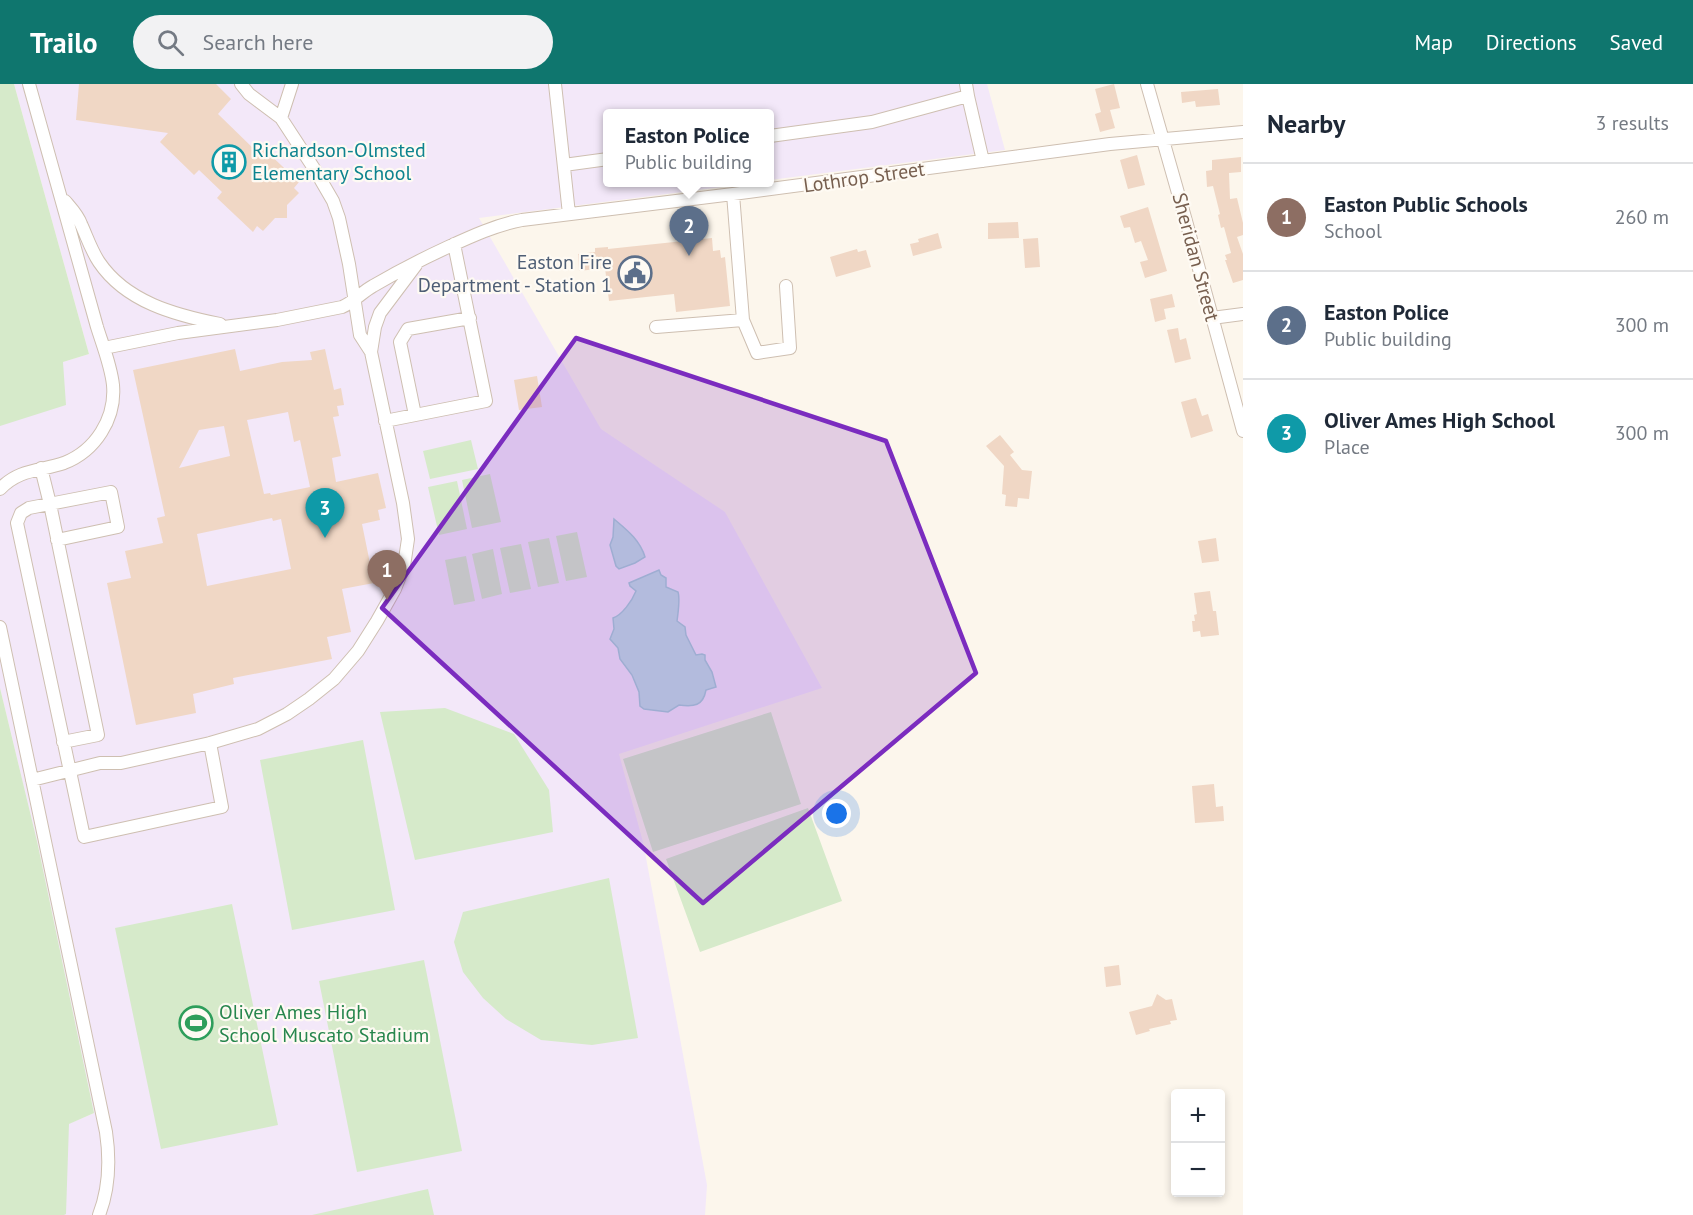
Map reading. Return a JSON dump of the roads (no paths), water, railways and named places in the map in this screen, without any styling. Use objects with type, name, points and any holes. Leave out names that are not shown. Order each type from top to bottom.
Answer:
[{"type":"street","points":[[0,489],[18,474],[65,462],[84,452],[104,427],[112,407],[113,397],[111,375],[104,348],[29,84]]},
{"type":"street","points":[[32,780],[100,763],[121,762],[243,734],[272,722],[300,706],[322,690],[358,651],[390,600],[404,566],[408,539],[403,503],[371,352],[360,335],[349,264],[336,206],[281,118],[249,94],[241,84]]},
{"type":"street","points":[[281,118],[292,84]]},
{"type":"street","points":[[555,84],[569,214]]},
{"type":"street","name":"Sheridan Street","points":[[1147,84],[1243,431]]},
{"type":"street","points":[[774,135],[872,122],[967,90],[983,161]]},
{"type":"street","name":"Lothrop Street","points":[[104,348],[178,333],[342,307],[370,287],[454,244],[486,230],[522,220],[1110,144],[1243,132]]},
{"type":"street","points":[[564,165],[603,160]]},
{"type":"street","points":[[60,193],[80,221],[99,263],[120,285],[136,296],[172,312],[230,326]]},
{"type":"street","points":[[733,194],[743,320],[757,353],[790,348],[786,286]]},
{"type":"street","points":[[386,421],[486,401],[454,244]]},
{"type":"street","points":[[371,352],[380,313],[418,262]]},
{"type":"street","points":[[1212,318],[1243,314]]},
{"type":"street","points":[[415,415],[400,342],[408,329],[470,318]]},
{"type":"street","points":[[656,327],[743,320]]},
{"type":"street","points":[[41,468],[98,735],[63,742]]},
{"type":"street","points":[[57,540],[118,527],[111,492],[26,510],[19,516],[18,526],[84,837],[222,807],[210,743]]},
{"type":"street","points":[[0,627],[107,1140],[106,1186],[99,1215]]},
{"type":"water","points":[[614,519],[636,540],[645,557],[619,569],[610,545]]},
{"type":"water","points":[[659,570],[666,578],[666,587],[678,592],[677,621],[685,627],[686,635],[696,655],[705,655],[716,687],[706,690],[703,699],[697,704],[679,705],[668,712],[644,709],[640,706],[639,692],[632,675],[620,659],[618,648],[610,639],[614,629],[613,618],[626,607],[636,591],[629,583]]},
{"type":"place","name":"Richardson-Olmsted Elementary School","points":[[229,162]]},
{"type":"place","name":"Easton Police","points":[[689,256]]},
{"type":"place","name":"Easton Fire Department - Station 1","points":[[635,273]]},
{"type":"place","name":"Oliver Ames High School","points":[[325,538]]},
{"type":"place","name":"Easton Public Schools","points":[[387,600]]},
{"type":"place","name":"Oliver Ames High School Muscato Stadium","points":[[196,1023]]}]
